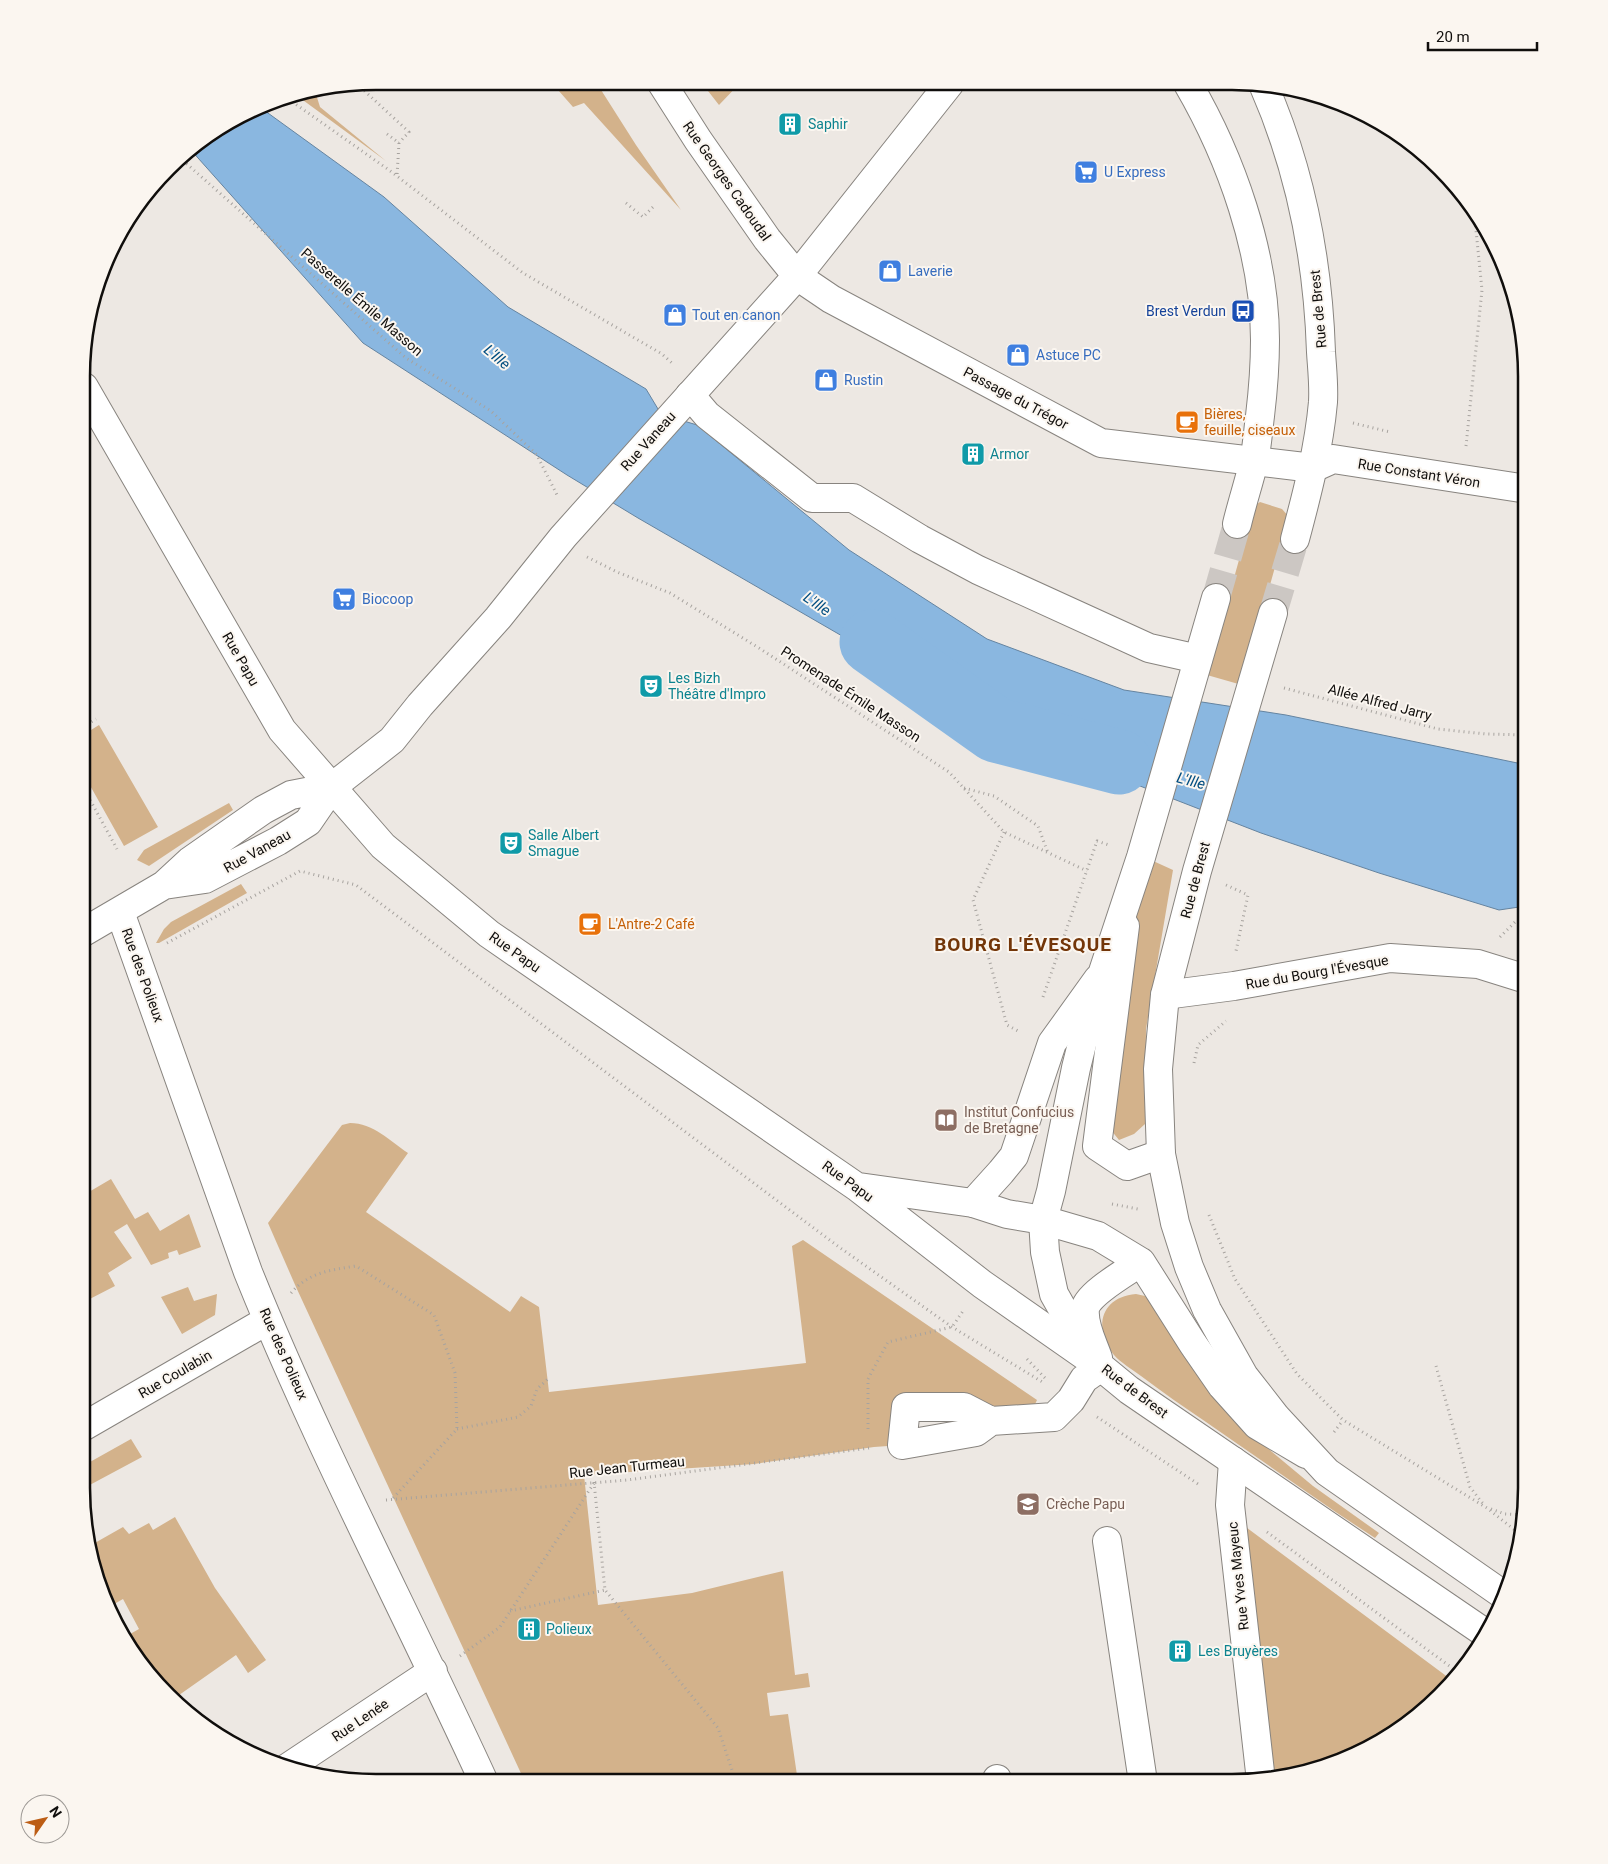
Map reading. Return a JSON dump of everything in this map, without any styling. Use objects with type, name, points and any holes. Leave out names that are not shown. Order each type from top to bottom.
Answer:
[{"type":"street","name":"Rue Georges Cadoudal","points":[[666,90],[698,140],[767,239],[797,276]]},
{"type":"street","name":"Rue Vaneau","points":[[90,928],[164,885],[205,880],[278,842],[308,822],[332,787],[392,740],[420,705],[498,618],[563,536],[797,276],[944,90]]},
{"type":"street","points":[[1192,90],[1201,105],[1236,186],[1250,232],[1260,284],[1265,357],[1254,460],[1237,524]]},
{"type":"street","name":"Rue de Brest","points":[[1266,92],[1276,114],[1291,161],[1313,252],[1320,326],[1323,401],[1313,468],[1295,539]]},
{"type":"street","name":"Passage du Trégor","points":[[797,276],[831,299],[1101,444],[1313,468]]},
{"type":"street","points":[[689,395],[707,415],[812,498],[853,498],[920,539],[978,570],[1195,668]]},
{"type":"street","name":"Rue Papu","points":[[90,397],[282,730],[382,846],[489,934],[857,1187],[982,1284],[1101,1367]]},
{"type":"street","name":"Rue Constant Véron","points":[[1313,468],[1333,458],[1518,488]]},
{"type":"street","name":"Rue de Brest","points":[[1216,598],[1141,857],[1091,1008],[1076,1068],[1051,1191],[1043,1220],[1045,1252],[1054,1294],[1075,1330],[1101,1367],[1130,1390],[1481,1629]]},
{"type":"street","name":"Rue de Brest","points":[[1273,613],[1197,871],[1165,995],[1158,1069],[1161,1154],[1175,1223],[1189,1267],[1207,1310],[1244,1376],[1276,1417],[1327,1472],[1499,1591]]},
{"type":"street","name":"Rue de Brest","points":[[1130,890],[1097,1146],[1127,1166],[1161,1154]]},
{"type":"street","name":"Rue des Polieux","points":[[120,912],[248,1272],[268,1320],[353,1507],[433,1671],[480,1774]]},
{"type":"street","name":"Rue du Bourg l'Évesque","points":[[1165,995],[1234,973],[1390,958],[1478,964],[1518,976]]},
{"type":"street","name":"Rue de Brest","points":[[973,1204],[1014,1156],[1052,1043],[1103,972]]},
{"type":"street","points":[[857,1187],[973,1204],[1007,1214],[1043,1220],[1098,1236],[1141,1262],[1222,1386],[1257,1425],[1314,1458]]},
{"type":"street","points":[[991,1421],[964,1407],[906,1407],[902,1445],[976,1432],[991,1421],[1063,1408],[1084,1379],[1101,1367],[1085,1321],[1084,1307],[1090,1298],[1141,1262]]},
{"type":"street","name":"Rue Coulabin","points":[[90,1423],[268,1320]]},
{"type":"street","name":"Rue Yves Mayeuc","points":[[1233,1461],[1230,1505],[1260,1773]]},
{"type":"street","points":[[1107,1541],[1141,1774]]},
{"type":"street","name":"Rue Lenée","points":[[296,1762],[433,1671]]},
{"type":"path","points":[[364,91],[409,132],[400,144],[397,176]]},
{"type":"path","points":[[293,102],[397,176],[523,273],[662,354],[689,395]]},
{"type":"path","points":[[387,134],[400,144]]},
{"type":"path","name":"Passerelle Émile Masson","points":[[185,163],[406,358],[491,411],[537,455]]},
{"type":"path","points":[[626,203],[642,217],[654,206]]},
{"type":"path","points":[[1465,450],[1482,290],[1476,226]]},
{"type":"path","points":[[1350,422],[1398,434]]},
{"type":"path","name":"Promenade Émile Masson","points":[[587,557],[670,594],[767,653],[949,772],[1004,832],[1087,871],[1040,1004]]},
{"type":"path","name":"Allée Alfred Jarry","points":[[1248,700],[1270,715],[1284,688],[1438,730],[1518,735]]},
{"type":"path","points":[[90,723],[96,719]]},
{"type":"path","points":[[964,788],[994,796],[1038,826],[1048,853]]},
{"type":"path","points":[[90,800],[117,849]]},
{"type":"path","points":[[1004,832],[973,900],[1007,1025],[1022,1034]]},
{"type":"path","points":[[137,959],[300,871],[356,885],[832,1242],[952,1326],[1063,1408],[1230,1505],[1454,1668]]},
{"type":"path","points":[[1194,1064],[1198,1045],[1228,1019],[1248,895],[1197,871]]},
{"type":"path","points":[[1208,1212],[1235,1280],[1297,1374],[1343,1420],[1487,1508],[1515,1530]]},
{"type":"path","points":[[268,1320],[296,1287],[317,1273],[356,1266],[434,1315],[455,1373],[457,1429]]},
{"type":"path","points":[[868,1448],[868,1379],[888,1342],[952,1326],[966,1306]]},
{"type":"path","points":[[1436,1366],[1470,1487],[1487,1508],[1505,1514],[1517,1515]]},
{"type":"path","points":[[393,1499],[457,1429],[518,1417],[531,1406],[537,1389],[548,1380]]},
{"type":"path","name":"Rue Jean Turmeau","points":[[353,1507],[393,1499],[627,1480],[902,1445]]},
{"type":"path","points":[[594,1482],[605,1590],[718,1728],[733,1774]]},
{"type":"path","points":[[433,1671],[472,1648],[500,1627],[594,1482]]},
{"type":"path","points":[[510,1611],[605,1590]]},
{"type":"shaded area","points":[[558,90],[601,90],[681,210],[584,103],[573,107]]},
{"type":"shaded area","points":[[707,90],[733,90],[719,105]]},
{"type":"shaded area","points":[[317,96],[320,107],[386,161],[303,100]]},
{"type":"shaded area","points":[[1260,502],[1282,509],[1289,517],[1242,685],[1207,675],[1254,506]]},
{"type":"shaded area","points":[[99,725],[158,827],[124,846],[90,785],[90,731]]},
{"type":"shaded area","points":[[229,803],[233,810],[149,866],[137,860],[144,850]]},
{"type":"shaded area","points":[[1151,860],[1173,870],[1146,1029],[1145,1124],[1134,1134],[1119,1140],[1107,1125],[1127,948]]},
{"type":"shaded area","points":[[241,884],[247,893],[156,943],[164,929],[171,922]]},
{"type":"shaded area","points":[[358,1124],[374,1129],[408,1153],[366,1212],[510,1312],[521,1296],[539,1307],[549,1392],[806,1363],[792,1246],[803,1240],[1037,1400],[1028,1419],[906,1407],[902,1445],[874,1447],[754,1464],[584,1475],[598,1605],[692,1593],[783,1571],[795,1675],[808,1673],[810,1687],[767,1693],[770,1716],[788,1714],[797,1774],[521,1774],[268,1223],[342,1125]]},
{"type":"shaded area","points":[[111,1179],[135,1219],[148,1212],[160,1231],[189,1214],[201,1247],[179,1255],[177,1250],[168,1253],[169,1258],[151,1265],[127,1224],[114,1232],[132,1258],[108,1273],[115,1286],[90,1299],[90,1191]]},
{"type":"shaded area","points":[[188,1287],[194,1301],[217,1294],[215,1315],[182,1334],[161,1297]]},
{"type":"shaded area","points":[[1136,1294],[1145,1296],[1152,1301],[1247,1431],[1313,1486],[1379,1533],[1375,1538],[1173,1399],[1114,1355],[1107,1345],[1104,1335],[1102,1325],[1104,1316],[1114,1301],[1124,1296]]},
{"type":"shaded area","points":[[131,1439],[142,1457],[90,1485],[90,1462]]},
{"type":"shaded area","points":[[1231,1516],[1447,1677],[1406,1715],[1359,1745],[1324,1759],[1288,1769],[1260,1773]]},
{"type":"shaded area","points":[[175,1517],[215,1588],[266,1660],[248,1673],[236,1655],[179,1695],[161,1677],[130,1634],[139,1629],[123,1599],[114,1604],[105,1580],[95,1543],[123,1527],[129,1534],[149,1523],[153,1530]]},
{"type":"water","points":[[266,112],[384,197],[508,307],[646,389],[661,414],[697,425],[849,550],[987,639],[1124,690],[1286,715],[1518,763],[1518,907],[1499,910],[1379,873],[1261,833],[1104,772],[1038,743],[913,677],[638,518],[567,475],[363,343],[195,155],[233,128]]},
{"type":"waterway","name":"L'Ille","points":[[872,642],[996,730],[1119,762]]},
{"type":"tunnel","points":[[1216,598],[1237,524]]},
{"type":"tunnel","points":[[1273,613],[1295,539]]},
{"type":"place","name":"Saphir","points":[[790,124]]},
{"type":"place","name":"U Express","points":[[1086,172]]},
{"type":"place","name":"Laverie","points":[[890,271]]},
{"type":"place","name":"Brest Verdun","points":[[1243,311]]},
{"type":"place","name":"Tout en canon","points":[[675,315]]},
{"type":"place","name":"Astuce PC","points":[[1018,355]]},
{"type":"place","name":"Rustin","points":[[826,380]]},
{"type":"place","name":"Bières, feuille, ciseaux","points":[[1187,422]]},
{"type":"place","name":"Armor","points":[[973,454]]},
{"type":"place","name":"Biocoop","points":[[344,599]]},
{"type":"place","name":"Les Bizh Théâtre d'Impro","points":[[651,686]]},
{"type":"place","name":"Salle Albert Smague","points":[[511,843]]},
{"type":"place","name":"L'Antre-2 Café","points":[[590,924]]},
{"type":"place","name":"Institut Confucius de Bretagne","points":[[946,1120]]},
{"type":"place","name":"Crèche Papu","points":[[1028,1504]]},
{"type":"place","name":"Polieux","points":[[529,1629]]},
{"type":"place","name":"Les Bruyères","points":[[1180,1651]]},
{"type":"district","name":"BOURG L'ÉVESQUE","points":[[1023,944]]}]
